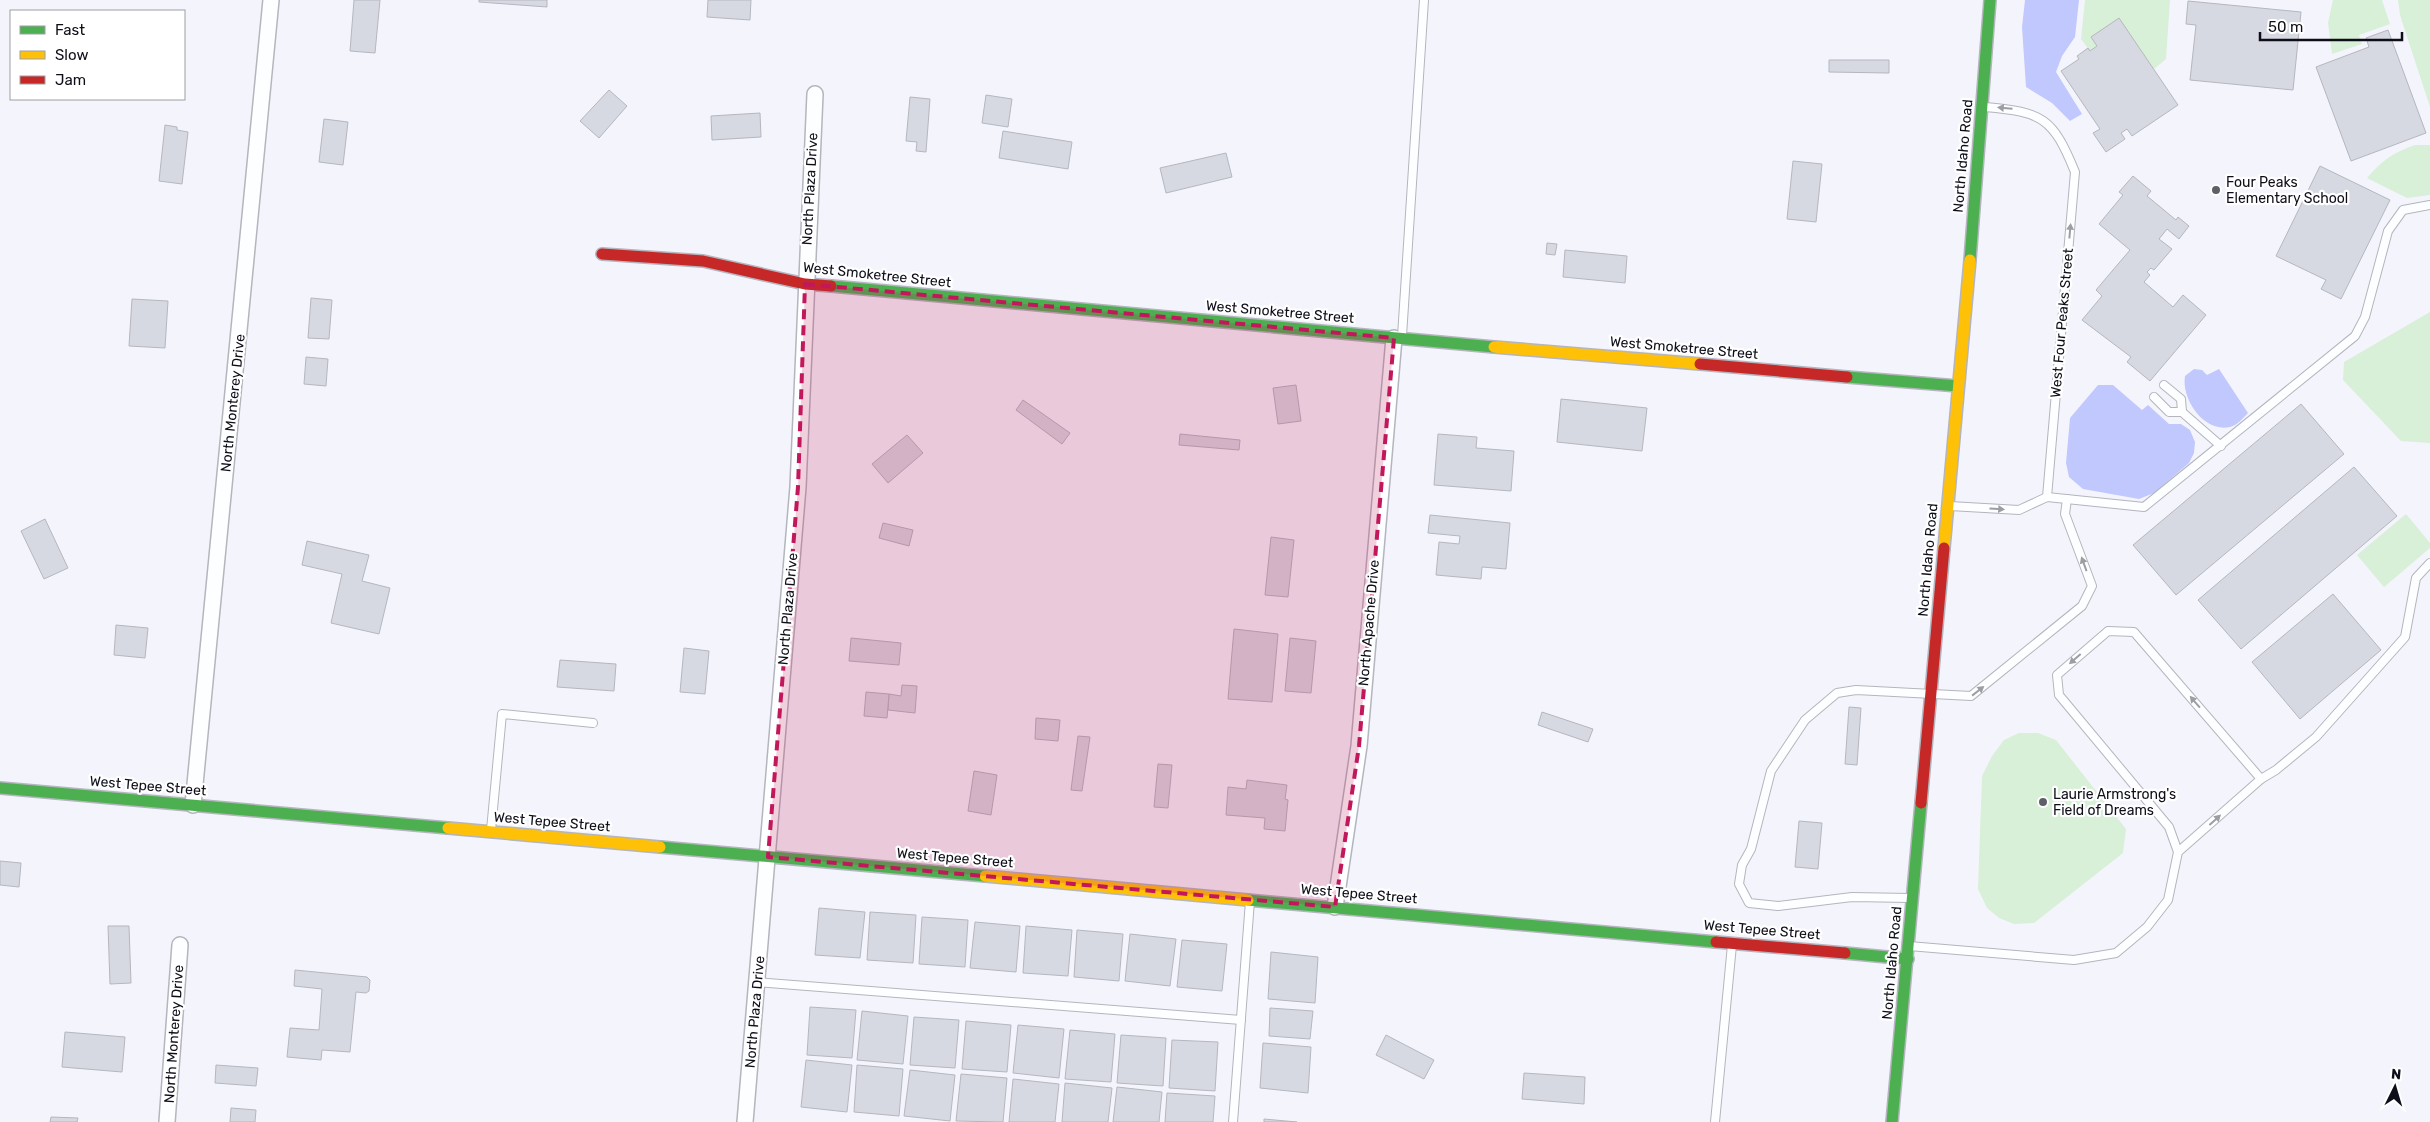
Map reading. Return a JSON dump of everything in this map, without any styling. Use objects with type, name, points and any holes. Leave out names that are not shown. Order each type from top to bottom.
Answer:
[{"type":"street","name":"North Monterey Drive","points":[[194,805],[271,0]]},
{"type":"street","name":"North Idaho Road","points":[[1892,1122],[1983,106],[1990,0]]},
{"type":"street","name":"North Plaza Drive","points":[[745,1122],[798,487],[805,284],[815,94]]},
{"type":"street","name":"West Smoketree Street","points":[[602,254],[703,261],[805,284],[1398,338],[1958,386]]},
{"type":"street","name":"North Apache Drive","points":[[1335,907],[1358,746],[1398,338]]},
{"type":"street","name":"West Tepee Street","points":[[0,788],[1908,959]]},
{"type":"street","name":"North Monterey Drive","points":[[167,1122],[180,945]]},
{"type":"lane","points":[[1398,338],[1424,0]]},
{"type":"lane","name":"West Four Peaks Street","points":[[1983,106],[2023,110],[2044,121],[2062,140],[2075,172],[2047,497]]},
{"type":"lane","points":[[1948,506],[2019,510],[2047,497],[2144,507],[2355,336],[2365,316],[2388,231],[2403,210],[2430,205]]},
{"type":"lane","points":[[2164,385],[2181,399],[2182,412]]},
{"type":"lane","points":[[2154,397],[2169,412],[2182,412],[2221,446]]},
{"type":"lane","points":[[1913,898],[1852,897],[1778,906],[1749,903],[1739,884],[1742,865],[1751,849],[1771,771],[1805,720],[1838,693],[1856,690],[1971,696],[2082,606],[2092,586],[2065,514],[2067,499]]},
{"type":"lane","points":[[2178,852],[2261,779],[2276,770],[2316,737],[2406,637],[2416,578],[2430,563]]},
{"type":"lane","points":[[1909,946],[2074,960],[2116,953],[2147,927],[2168,900],[2178,852],[2169,827],[2059,695],[2057,675],[2108,631],[2134,632],[2261,779]]},
{"type":"lane","points":[[490,832],[502,714],[593,723]]},
{"type":"lane","points":[[1233,1122],[1250,900]]},
{"type":"lane","points":[[1715,1122],[1732,943]]},
{"type":"lane","points":[[757,982],[1241,1020]]},
{"type":"highlighted area","points":[[805,284],[1394,338],[1359,746],[1335,907],[768,857],[798,487]]},
{"type":"green space","points":[[2085,0],[2170,0],[2166,59],[2154,69],[2119,18],[2091,37],[2097,46],[2090,51],[2081,39]]},
{"type":"green space","points":[[2333,0],[2382,0],[2390,24],[2359,35],[2362,44],[2332,54],[2328,23]]},
{"type":"green space","points":[[2398,0],[2430,0],[2430,107],[2400,15]]},
{"type":"green space","points":[[2415,145],[2430,145],[2430,195],[2407,198],[2367,178],[2388,158]]},
{"type":"green space","points":[[2430,312],[2430,443],[2401,441],[2343,380],[2344,362]]},
{"type":"green space","points":[[2406,514],[2430,543],[2430,548],[2384,587],[2357,555]]},
{"type":"green space","name":"Laurie Armstrong's Field of Dreams","points":[[2019,733],[2038,733],[2056,740],[2126,829],[2123,853],[2034,923],[2014,924],[1999,918],[1987,908],[1978,889],[1982,776],[1992,756],[2004,740]]},
{"type":"water","points":[[2025,0],[2079,0],[2075,37],[2062,56],[2056,72],[2082,114],[2070,121],[2052,103],[2026,87],[2022,27]]},
{"type":"water","points":[[2194,369],[2202,370],[2207,375],[2219,369],[2248,413],[2238,423],[2230,427],[2211,425],[2196,412],[2187,395],[2185,385],[2185,376]]},
{"type":"water","points":[[2098,385],[2113,385],[2142,410],[2148,405],[2169,424],[2181,424],[2190,430],[2195,442],[2194,453],[2189,463],[2154,493],[2139,499],[2083,489],[2069,477],[2066,463],[2070,418]]},
{"type":"building","points":[[354,0],[380,0],[375,53],[350,51]]},
{"type":"building","points":[[479,0],[547,0],[547,7],[479,2]]},
{"type":"building","points":[[708,0],[751,0],[750,20],[707,17]]},
{"type":"building","points":[[2188,1],[2301,12],[2293,90],[2190,80],[2196,25],[2186,24]]},
{"type":"building","points":[[2119,18],[2178,105],[2132,136],[2127,129],[2121,133],[2125,139],[2106,152],[2093,133],[2100,129],[2061,71],[2079,59],[2077,56],[2088,48],[2090,51],[2097,46],[2091,37]]},
{"type":"building","points":[[2388,30],[2426,133],[2351,161],[2316,67],[2369,47],[2366,38]]},
{"type":"building","points":[[1829,60],[1889,60],[1889,73],[1829,72]]},
{"type":"building","points":[[609,90],[627,106],[599,138],[580,121]]},
{"type":"building","points":[[986,95],[1012,99],[1008,127],[982,123]]},
{"type":"building","points":[[910,97],[930,99],[926,152],[916,151],[917,142],[906,141]]},
{"type":"building","points":[[760,113],[761,137],[712,140],[711,116]]},
{"type":"building","points":[[324,119],[348,122],[343,165],[319,162]]},
{"type":"building","points":[[165,125],[177,127],[177,130],[188,132],[182,184],[159,181]]},
{"type":"building","points":[[1003,131],[1072,142],[1068,169],[999,158]]},
{"type":"building","points":[[1226,153],[1232,177],[1166,193],[1160,168]]},
{"type":"building","points":[[1793,161],[1822,164],[1816,222],[1787,219]]},
{"type":"building","points":[[2320,166],[2390,200],[2341,299],[2321,289],[2326,280],[2276,256]]},
{"type":"building","points":[[2133,176],[2151,191],[2147,196],[2176,220],[2178,217],[2189,226],[2179,239],[2167,229],[2159,239],[2172,249],[2154,270],[2151,268],[2147,272],[2150,275],[2144,282],[2173,307],[2183,295],[2206,315],[2150,381],[2127,362],[2131,357],[2082,320],[2102,296],[2096,290],[2130,250],[2099,224],[2123,195],[2119,192]]},
{"type":"building","points":[[1547,243],[1557,244],[1555,255],[1546,254]]},
{"type":"building","points":[[1565,250],[1627,256],[1625,283],[1563,277]]},
{"type":"building","points":[[311,298],[332,300],[329,339],[308,338]]},
{"type":"building","points":[[132,299],[168,301],[165,348],[129,346]]},
{"type":"building","points":[[306,357],[328,359],[326,386],[304,384]]},
{"type":"building","points":[[1296,385],[1301,421],[1278,424],[1273,388]]},
{"type":"building","points":[[1561,399],[1647,408],[1642,451],[1557,442]]},
{"type":"building","points":[[1023,400],[1070,433],[1062,444],[1016,410]]},
{"type":"building","points":[[2301,404],[2344,454],[2176,595],[2133,545]]},
{"type":"building","points":[[1180,434],[1240,440],[1239,450],[1179,445]]},
{"type":"building","points":[[1438,434],[1477,437],[1476,448],[1514,451],[1511,491],[1434,485]]},
{"type":"building","points":[[907,435],[923,453],[888,483],[872,464]]},
{"type":"building","points":[[2354,467],[2397,516],[2241,649],[2198,600]]},
{"type":"building","points":[[1430,515],[1510,523],[1506,569],[1482,567],[1481,579],[1436,575],[1439,542],[1459,544],[1460,536],[1428,533]]},
{"type":"building","points":[[45,519],[68,568],[44,579],[21,531]]},
{"type":"building","points":[[883,523],[913,530],[909,546],[879,538]]},
{"type":"building","points":[[1271,537],[1294,540],[1288,597],[1265,595]]},
{"type":"building","points":[[307,541],[369,555],[362,581],[390,588],[379,634],[331,623],[342,574],[302,565]]},
{"type":"building","points":[[2333,594],[2381,650],[2300,719],[2252,662]]},
{"type":"building","points":[[116,625],[148,628],[145,658],[114,655]]},
{"type":"building","points":[[1234,629],[1278,634],[1272,702],[1228,699]]},
{"type":"building","points":[[851,638],[901,643],[899,665],[849,661]]},
{"type":"building","points":[[1290,638],[1316,641],[1311,693],[1285,691]]},
{"type":"building","points":[[684,648],[709,651],[705,694],[680,692]]},
{"type":"building","points":[[560,660],[616,664],[614,691],[557,687]]},
{"type":"building","points":[[902,685],[917,686],[915,713],[888,710],[889,694],[901,696]]},
{"type":"building","points":[[866,692],[889,694],[887,718],[864,716]]},
{"type":"building","points":[[1849,707],[1861,708],[1857,765],[1845,764]]},
{"type":"building","points":[[1542,712],[1593,729],[1588,742],[1538,725]]},
{"type":"building","points":[[1036,718],[1060,720],[1058,741],[1035,739]]},
{"type":"building","points":[[1078,736],[1090,737],[1082,791],[1071,790]]},
{"type":"building","points":[[1158,764],[1172,765],[1168,808],[1154,807]]},
{"type":"building","points":[[974,771],[997,775],[991,815],[968,811]]},
{"type":"building","points":[[1247,780],[1287,785],[1285,799],[1288,800],[1285,831],[1264,829],[1265,818],[1226,815],[1228,787],[1246,789]]},
{"type":"building","points":[[1799,821],[1822,823],[1818,869],[1795,867]]},
{"type":"building","points":[[0,861],[21,863],[19,887],[0,885]]},
{"type":"building","points":[[819,908],[865,912],[860,958],[815,955]]},
{"type":"building","points":[[870,912],[916,915],[913,963],[867,960]]},
{"type":"building","points":[[922,917],[968,920],[965,967],[919,964]]},
{"type":"building","points":[[975,922],[1020,926],[1016,972],[970,968]]},
{"type":"building","points":[[108,926],[129,926],[131,983],[110,984]]},
{"type":"building","points":[[1026,926],[1072,930],[1068,976],[1023,973]]},
{"type":"building","points":[[1077,930],[1123,934],[1119,981],[1074,977]]},
{"type":"building","points":[[1130,934],[1176,939],[1170,986],[1125,981]]},
{"type":"building","points":[[1182,940],[1227,944],[1222,991],[1177,987]]},
{"type":"building","points":[[1271,952],[1318,957],[1315,1003],[1268,999]]},
{"type":"building","points":[[295,970],[367,977],[370,980],[369,991],[366,993],[356,992],[350,1052],[322,1050],[321,1060],[287,1057],[290,1028],[319,1030],[322,989],[294,986]]},
{"type":"building","points":[[810,1007],[856,1010],[852,1058],[807,1055]]},
{"type":"building","points":[[1270,1008],[1313,1011],[1310,1039],[1269,1036]]},
{"type":"building","points":[[862,1011],[908,1016],[903,1064],[857,1060]]},
{"type":"building","points":[[914,1017],[959,1020],[955,1068],[910,1065]]},
{"type":"building","points":[[966,1021],[1011,1025],[1007,1072],[962,1069]]},
{"type":"building","points":[[1018,1025],[1064,1029],[1059,1078],[1013,1073]]},
{"type":"building","points":[[1070,1030],[1115,1034],[1111,1082],[1065,1079]]},
{"type":"building","points":[[65,1032],[125,1037],[122,1072],[62,1067]]},
{"type":"building","points":[[1121,1035],[1166,1038],[1163,1086],[1117,1083]]},
{"type":"building","points":[[1386,1035],[1434,1060],[1424,1079],[1376,1055]]},
{"type":"building","points":[[1172,1040],[1218,1042],[1215,1091],[1169,1088]]},
{"type":"building","points":[[1263,1043],[1311,1047],[1308,1093],[1260,1088]]},
{"type":"building","points":[[806,1060],[852,1065],[847,1112],[801,1107]]},
{"type":"building","points":[[216,1065],[258,1068],[256,1086],[215,1083]]},
{"type":"building","points":[[857,1065],[903,1069],[899,1116],[854,1112]]},
{"type":"building","points":[[910,1070],[955,1075],[950,1121],[904,1116]]},
{"type":"building","points":[[1524,1073],[1585,1077],[1584,1104],[1522,1099]]},
{"type":"building","points":[[961,1074],[1007,1078],[1003,1122],[956,1121]]},
{"type":"building","points":[[1013,1079],[1059,1084],[1055,1122],[1009,1122]]},
{"type":"building","points":[[1065,1083],[1112,1088],[1108,1122],[1062,1122]]},
{"type":"building","points":[[1117,1087],[1162,1092],[1159,1122],[1113,1122]]},
{"type":"building","points":[[1167,1093],[1215,1096],[1213,1122],[1165,1122]]},
{"type":"building","points":[[231,1108],[256,1110],[255,1122],[230,1122]]},
{"type":"building","points":[[51,1117],[78,1118],[77,1122],[50,1122]]},
{"type":"building","points":[[1264,1119],[1297,1122],[1264,1122]]},
{"type":"traffic: fast","points":[[1970,260],[1990,0]]},
{"type":"traffic: fast","points":[[831,286],[1494,347]]},
{"type":"traffic: fast","points":[[1847,377],[1958,386]]},
{"type":"traffic: fast","points":[[0,788],[448,828]]},
{"type":"traffic: fast","points":[[1892,1122],[1921,803]]},
{"type":"traffic: fast","points":[[660,847],[985,876]]},
{"type":"traffic: fast","points":[[1248,900],[1716,942]]},
{"type":"traffic: fast","points":[[1845,953],[1908,959]]},
{"type":"traffic: slow","points":[[1944,548],[1970,260]]},
{"type":"traffic: slow","points":[[1494,347],[1700,364]]},
{"type":"traffic: slow","points":[[448,828],[660,847]]},
{"type":"traffic: slow","points":[[985,876],[1248,900]]},
{"type":"traffic: jam","points":[[602,254],[703,261],[805,284],[831,286]]},
{"type":"traffic: jam","points":[[1700,364],[1847,377]]},
{"type":"traffic: jam","points":[[1921,803],[1944,548]]},
{"type":"traffic: jam","points":[[1716,942],[1845,953]]},
{"type":"place","name":"Four Peaks Elementary School","points":[[2216,190]]},
{"type":"place","name":"Laurie Armstrong's Field of Dreams","points":[[2043,802]]}]
